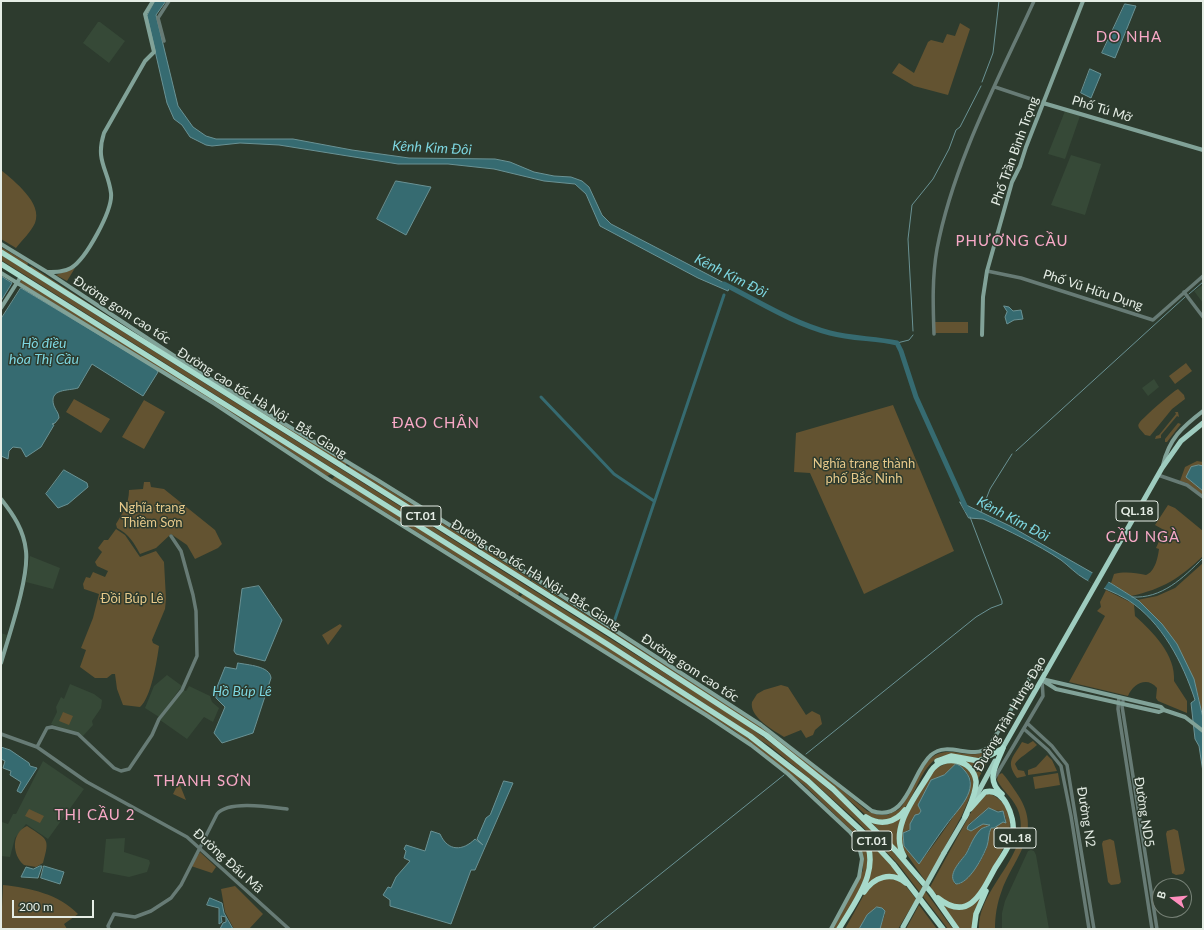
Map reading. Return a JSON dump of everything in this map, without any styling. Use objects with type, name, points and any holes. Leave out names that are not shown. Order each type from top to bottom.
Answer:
[{"type":"highway","name":"Đường cao tốc Hà Nội - Bắc Giang","points":[[1,252],[726,708],[766,735],[833,789],[896,851],[931,892],[957,929]]},
{"type":"highway","name":"Đường cao tốc Hà Nội - Bắc Giang","points":[[1,264],[722,716],[814,787],[850,820],[888,858],[923,901],[943,929]]},
{"type":"highway","name":"QL.18","points":[[1158,475],[1181,441],[1203,423]]},
{"type":"highway","name":"Đường Trần Hưng Đạo","points":[[902,928],[1158,475]]},
{"type":"highway","points":[[833,789],[872,820],[888,822],[903,813],[928,768],[937,760],[951,756],[979,761],[1003,748]]},
{"type":"highway","name":"QL.18","points":[[974,929],[979,906],[1012,844],[1016,832],[1012,808],[1005,797],[994,786],[992,781],[993,772],[1003,748]]},
{"type":"highway","points":[[923,882],[901,851],[898,834],[905,816],[932,769],[938,763],[947,760],[957,760],[967,766],[974,775],[975,788],[965,817]]},
{"type":"highway","points":[[814,787],[862,834],[871,855],[871,866],[867,879],[840,929]]},
{"type":"highway","points":[[931,892],[944,903],[952,907],[959,908],[970,904],[981,893],[1009,844],[1013,830],[1013,819],[1008,807],[1000,796],[992,791],[984,792],[969,810]]},
{"type":"highway","points":[[844,929],[867,888],[880,878],[892,877],[903,881],[923,901]]},
{"type":"highway","points":[[928,908],[940,929]]},
{"type":"main road","points":[[46,272],[66,270],[77,263],[86,251],[108,213],[111,203],[111,193],[101,160],[101,142],[144,62],[154,52],[145,14],[153,1]]},
{"type":"main road","name":"Phố Trần Bình Trọng","points":[[982,335],[983,297],[986,272],[1012,182],[1020,166],[1083,1]]},
{"type":"main road","name":"Phố Tú Mỡ","points":[[1043,103],[1203,150]]},
{"type":"main road","points":[[1,244],[30,262],[27,267]]},
{"type":"main road","name":"Đường gom cao tốc","points":[[30,262],[179,359],[426,510],[761,725],[872,811],[885,813],[897,808],[925,762],[938,751],[950,749],[974,753],[989,747],[1032,674]]},
{"type":"main road","points":[[1,273],[228,412],[328,479],[706,714],[751,745],[816,799],[850,832],[858,844],[862,861],[859,877],[831,929]]},
{"type":"main road","points":[[1,308],[20,278]]},
{"type":"main road","points":[[1162,468],[1170,443],[1189,422],[1203,412]]},
{"type":"main road","points":[[1,498],[20,528],[26,551],[20,596],[1,662]]},
{"type":"main road","points":[[1042,680],[1161,707],[1164,710],[1181,714],[1203,731]]},
{"type":"main road","points":[[1042,680],[1051,687],[1159,712],[1164,710]]},
{"type":"street","points":[[164,41],[158,18],[168,1]]},
{"type":"street","points":[[934,334],[933,299],[937,249],[949,202],[964,158],[1034,1]]},
{"type":"street","name":"Phố Tú Mỡ","points":[[995,87],[1043,103]]},
{"type":"street","name":"Phố Vũ Hữu Dụng","points":[[986,272],[1021,278],[1153,320],[1203,276]]},
{"type":"street","points":[[1184,292],[1203,317]]},
{"type":"street","points":[[1158,475],[1187,485],[1203,497]]},
{"type":"street","points":[[37,747],[48,727],[68,730],[82,737],[114,768],[121,771],[129,769],[152,735],[160,719],[182,690],[197,656],[196,611],[181,551],[171,536]]},
{"type":"street","points":[[994,786],[995,777],[1043,696],[1042,680]]},
{"type":"street","name":"Đường ND5","points":[[1121,698],[1120,703],[1152,929]]},
{"type":"street","name":"Đường ND5","points":[[1120,703],[1157,929]]},
{"type":"street","name":"Đường N2","points":[[1027,723],[1052,746],[1067,764],[1073,815],[1090,922],[1089,929]]},
{"type":"street","name":"Đường N2","points":[[1024,729],[1048,750],[1061,766],[1073,815]]},
{"type":"street","name":"Đường Đấu Mã","points":[[1,734],[37,747],[88,782],[174,829],[200,847],[289,929]]},
{"type":"street","points":[[1048,750],[1052,746]]},
{"type":"street","points":[[108,929],[114,914],[135,917],[152,911],[171,898],[181,885],[218,812],[223,809],[257,805],[287,809]]},
{"type":"street","name":"Đường N2","points":[[1090,922],[1094,929]]},
{"type":"shaded area","points":[[98,22],[125,41],[109,63],[83,43]]},
{"type":"shaded area","points":[[1065,111],[1080,116],[1065,159],[1048,154]]},
{"type":"shaded area","points":[[1071,155],[1101,164],[1085,215],[1051,205]]},
{"type":"shaded area","points":[[1203,285],[1203,303],[1194,291]]},
{"type":"shaded area","points":[[1154,379],[1159,387],[1148,396],[1142,388]]},
{"type":"shaded area","points":[[30,556],[60,568],[53,589],[26,582]]},
{"type":"shaded area","points":[[1,633],[7,635],[1,655]]},
{"type":"shaded area","points":[[167,675],[182,686],[159,717],[145,708],[154,686]]},
{"type":"shaded area","points":[[70,684],[94,694],[102,700],[101,708],[92,721],[93,725],[83,736],[51,724],[57,712],[56,707],[61,697],[64,699]]},
{"type":"shaded area","points":[[189,686],[210,696],[212,702],[219,708],[213,722],[204,717],[187,739],[160,720],[183,690],[186,691]]},
{"type":"shaded area","points":[[43,761],[84,789],[48,839],[26,824],[15,838],[10,857],[1,856],[1,824],[2,822],[8,824],[13,814],[16,814]]},
{"type":"shaded area","points":[[125,838],[124,852],[149,860],[150,863],[147,872],[129,877],[103,872],[106,839]]},
{"type":"shaded area","points":[[1028,851],[1034,851],[1036,855],[1049,929],[1002,929],[1002,913],[1005,901]]},
{"type":"green space","points":[[960,23],[970,29],[948,95],[914,86],[892,73],[899,63],[914,73],[928,42],[931,40],[943,43],[947,34],[955,36]]},
{"type":"green space","points":[[1,170],[20,186],[31,200],[35,208],[35,223],[29,233],[16,248],[1,239]]},
{"type":"green space","points":[[1,247],[28,263],[27,266],[1,250]]},
{"type":"green space","points":[[1,255],[741,721],[825,786],[864,822],[908,869],[953,929],[948,929],[898,864],[858,822],[810,779],[771,747],[653,670],[1,260]]},
{"type":"green space","points":[[31,266],[120,324],[346,463],[346,466],[29,268]]},
{"type":"green space","points":[[75,268],[67,281],[56,275]]},
{"type":"green space","points":[[21,279],[332,474],[327,476],[242,419],[20,283]]},
{"type":"green space","points":[[933,322],[968,322],[968,333],[933,333]]},
{"type":"green space","points":[[1186,363],[1192,371],[1175,384],[1169,376]]},
{"type":"green space","points":[[1178,389],[1184,395],[1185,399],[1172,409],[1150,436],[1145,435],[1139,428],[1138,425],[1140,422],[1170,394]]},
{"type":"green space","points":[[74,399],[110,419],[101,433],[66,412]]},
{"type":"green space","points":[[144,400],[165,412],[144,449],[122,437]]},
{"type":"green space","name":"Nghĩa trang thành phố Bắc Ninh","points":[[893,405],[954,551],[864,594],[810,473],[794,472],[796,433]]},
{"type":"green space","points":[[1175,412],[1178,412],[1179,417],[1177,416],[1161,435],[1161,438],[1155,439],[1176,414]]},
{"type":"green space","points":[[1178,423],[1181,424],[1167,442],[1165,442],[1165,439]]},
{"type":"green space","points":[[1197,461],[1203,462],[1203,495],[1187,483],[1180,481],[1185,467]]},
{"type":"green space","points":[[351,466],[531,579],[529,581],[347,467]]},
{"type":"green space","points":[[335,476],[520,592],[518,595],[332,479]]},
{"type":"green space","name":"Nghĩa trang Thiềm Sơn","points":[[144,482],[150,482],[151,487],[164,489],[215,530],[222,544],[218,548],[195,559],[187,545],[171,534],[156,548],[140,554],[131,539],[117,528],[116,524],[127,504],[129,490],[143,489]]},
{"type":"green space","points":[[1168,505],[1175,508],[1203,531],[1203,556],[1187,571],[1170,582],[1153,590],[1131,596],[1111,583],[1114,574],[1126,572],[1146,575],[1152,571],[1156,564],[1159,552],[1159,549],[1156,548],[1164,530],[1155,525]]},
{"type":"green space","name":"Đồi Búp Lê","points":[[116,529],[125,535],[140,557],[156,551],[164,562],[166,599],[165,609],[152,640],[153,643],[159,646],[157,661],[150,688],[144,702],[140,707],[123,705],[117,689],[115,674],[112,674],[107,678],[95,678],[80,667],[86,650],[81,648],[93,618],[99,594],[84,589],[83,584],[86,577],[90,578],[93,572],[105,577],[108,571],[97,566],[95,562],[102,552],[98,548],[104,540],[108,540]]},
{"type":"green space","points":[[1203,563],[1203,716],[1197,691],[1177,644],[1137,600],[1157,596],[1175,588]]},
{"type":"green space","points":[[532,580],[766,730],[867,811],[878,815],[887,815],[898,810],[902,806],[915,780],[927,762],[939,754],[954,752],[976,754],[984,752],[992,747],[993,749],[988,755],[981,757],[943,756],[936,759],[925,771],[908,803],[898,814],[884,821],[867,816],[833,786],[773,738],[531,581]]},
{"type":"green space","points":[[1106,590],[1134,604],[1135,616],[1149,629],[1162,645],[1174,671],[1174,681],[1187,701],[1187,713],[1158,701],[1156,698],[1157,688],[1149,682],[1137,685],[1128,696],[1069,682],[1105,616],[1097,611],[1101,607],[1100,602]]},
{"type":"green space","points":[[523,594],[727,722],[800,777],[850,823],[862,838],[868,850],[867,877],[838,929],[833,929],[863,870],[862,849],[852,831],[804,785],[736,732],[520,597]]},
{"type":"green space","points":[[340,624],[342,626],[328,645],[322,635]]},
{"type":"green space","points":[[781,685],[788,687],[806,715],[812,711],[820,715],[822,724],[815,730],[813,735],[806,738],[801,730],[784,737],[774,731],[754,713],[752,702],[757,694],[764,690]]},
{"type":"green space","points":[[63,712],[73,716],[69,725],[59,721]]},
{"type":"green space","points":[[1033,741],[1037,745],[1015,764],[1018,770],[1024,771],[1026,776],[1017,778],[1011,767],[1013,756],[1022,742],[1028,744]]},
{"type":"green space","points":[[1047,755],[1052,760],[1057,771],[1028,775],[1028,770],[1036,767]]},
{"type":"green space","points":[[960,759],[989,759],[977,781]]},
{"type":"green space","points":[[951,761],[965,766],[973,776],[974,787],[962,815],[926,882],[901,846],[903,822],[933,770]],"holes":[[[955,765],[969,776],[971,782],[969,788],[958,810],[919,864],[904,846],[903,833],[910,829],[910,824],[915,815],[919,814],[921,811],[918,805],[931,780],[945,775]]]},
{"type":"green space","points":[[1002,773],[1013,787],[1024,806],[1028,819],[1028,831],[1020,854],[1000,895],[995,919],[995,929],[979,929],[981,914],[987,899],[1011,858],[1018,843],[1021,829],[1017,808],[997,780],[998,775]]},
{"type":"green space","points":[[1058,773],[1060,785],[1035,789],[1033,777]]},
{"type":"green space","points":[[178,784],[180,785],[186,800],[173,794]]},
{"type":"green space","points":[[989,793],[1000,800],[1007,808],[1010,817],[1008,836],[988,879],[980,892],[970,901],[963,904],[952,905],[942,899],[930,887],[980,798]],"holes":[[[987,810],[1003,811],[1006,819],[994,828],[991,828],[987,847],[979,863],[969,876],[960,884],[955,884],[953,875],[956,867],[977,834],[983,828],[990,825],[983,824],[971,831],[969,824]]]},
{"type":"green space","points":[[29,809],[44,816],[40,823],[25,816]]},
{"type":"green space","points":[[903,815],[897,836],[899,851],[870,821],[874,823]]},
{"type":"green space","points":[[27,826],[43,837],[47,844],[43,863],[36,867],[24,865],[17,856],[15,850],[18,834]]},
{"type":"green space","points":[[1174,829],[1178,831],[1185,870],[1183,874],[1176,875],[1172,873],[1166,834],[1167,831]]},
{"type":"green space","points":[[867,838],[904,879],[881,876],[860,897],[870,875],[872,862],[872,854]]},
{"type":"green space","points":[[1110,839],[1114,841],[1121,882],[1119,884],[1111,885],[1108,882],[1102,844],[1103,841]]},
{"type":"green space","points":[[200,852],[216,867],[212,873],[191,866]]},
{"type":"green space","points":[[878,879],[892,879],[901,882],[908,888],[916,899],[898,929],[880,929],[885,914],[867,915],[859,929],[845,929],[866,891]]},
{"type":"green space","points":[[3,885],[44,893],[62,901],[78,914],[64,924],[67,929],[1,929]]},
{"type":"green space","points":[[235,886],[263,914],[249,929],[234,929],[225,912],[221,889]]},
{"type":"green space","points":[[978,899],[980,900],[973,929],[959,929],[941,904],[951,908]]},
{"type":"green space","points":[[919,905],[937,929],[906,929]]},
{"type":"water","points":[[155,1],[166,1],[156,15],[178,106],[193,127],[206,136],[216,139],[293,139],[352,150],[409,158],[495,159],[510,162],[534,172],[554,176],[571,177],[582,181],[589,187],[602,215],[611,224],[730,286],[728,291],[698,278],[600,226],[586,194],[575,184],[544,181],[494,169],[448,164],[398,164],[279,145],[240,143],[212,146],[206,145],[190,137],[182,125],[174,119],[167,103],[147,16]]},
{"type":"water","points":[[1125,4],[1136,6],[1115,58],[1102,53]]},
{"type":"water","points":[[1090,69],[1101,74],[1091,98],[1081,93]]},
{"type":"water","points":[[396,181],[431,187],[406,235],[377,219]]},
{"type":"water","points":[[1,276],[12,283],[1,301]]},
{"type":"water","name":"Hồ điều hòa Thị Cầu","points":[[21,288],[156,369],[158,372],[143,396],[92,364],[78,388],[60,391],[54,396],[54,406],[59,418],[52,424],[54,425],[41,447],[26,457],[21,448],[13,447],[9,451],[8,459],[1,456],[1,319]]},
{"type":"water","points":[[1004,306],[1009,307],[1013,311],[1021,310],[1023,319],[1014,320],[1007,324],[1005,317],[1007,312]]},
{"type":"water","points":[[1199,465],[1203,466],[1203,491],[1186,477],[1191,467]]},
{"type":"water","points":[[64,470],[87,483],[88,487],[68,504],[58,508],[46,494]]},
{"type":"water","name":"Kênh Kim Đôi","points":[[960,502],[1010,526],[1112,584],[1139,601],[1162,624],[1177,644],[1194,679],[1203,718],[1203,772],[1199,746],[1195,739],[1191,703],[1195,700],[1184,672],[1170,644],[1151,620],[1128,600],[1085,579],[1061,560],[1042,549],[983,519],[969,518]]},
{"type":"water","name":"Hồ Búp Lê","points":[[259,586],[282,620],[265,661],[236,654],[234,651],[242,589]]},
{"type":"water","name":"Hồ Búp Lê","points":[[238,663],[253,665],[263,669],[270,674],[271,678],[253,733],[222,743],[214,733],[225,707],[216,698],[215,692],[225,667],[236,669]]},
{"type":"water","points":[[1,747],[10,750],[29,763],[30,766],[37,768],[21,793],[17,791],[21,782],[10,775],[11,771],[3,768],[5,761],[1,759]]},
{"type":"water","points":[[956,764],[965,771],[969,778],[969,792],[966,799],[919,864],[904,846],[903,833],[910,830],[910,824],[915,815],[919,814],[921,811],[918,805],[931,780],[944,775]]},
{"type":"water","points":[[504,781],[513,783],[475,870],[471,870],[451,924],[390,906],[390,900],[383,895],[388,887],[391,888],[396,877],[410,861],[404,858],[406,851],[404,849],[406,845],[425,851],[431,831],[440,834],[443,840],[451,847],[456,848],[466,846],[475,839],[483,845],[477,839],[486,818],[490,815]]},
{"type":"water","points":[[989,808],[998,812],[1003,811],[1006,823],[1003,822],[994,828],[991,828],[987,846],[979,863],[966,880],[956,884],[953,880],[953,872],[955,868],[966,854],[978,832],[990,825],[983,824],[971,831],[967,829],[968,826]]},
{"type":"water","points":[[42,866],[38,878],[21,877],[26,867],[33,869]]},
{"type":"water","points":[[44,866],[64,872],[60,884],[41,878]]},
{"type":"water","points":[[210,898],[222,903],[224,913],[233,929],[220,929],[223,923],[226,922],[226,917],[221,916],[222,922],[219,924],[219,908],[207,905]]},
{"type":"water","points":[[877,907],[882,908],[885,911],[880,929],[859,929],[867,915]]},
{"type":"pier","name":"CẦU NGÀ","points":[[1093,572],[1109,581],[1103,590],[1088,581]]},
{"type":"waterway","points":[[982,82],[993,53],[999,1]]},
{"type":"waterway","points":[[913,331],[908,239],[912,205],[933,179],[949,149],[956,130],[960,127],[981,86]]},
{"type":"waterway","points":[[1189,294],[1203,282]]},
{"type":"waterway","name":"Kênh Kim Đôi","points":[[724,284],[789,318],[816,329],[838,335],[897,343],[916,397],[967,510]]},
{"type":"waterway","points":[[613,625],[724,295]]},
{"type":"waterway","points":[[1016,451],[1185,297]]},
{"type":"waterway","points":[[897,343],[909,340],[913,335]]},
{"type":"waterway","points":[[541,397],[614,474],[654,501]]},
{"type":"waterway","points":[[981,512],[990,489],[1012,454]]},
{"type":"waterway","points":[[806,754],[976,617],[991,608],[1002,604],[970,517]]},
{"type":"waterway","points":[[1132,597],[1143,597],[1162,591],[1180,580],[1203,558]]},
{"type":"waterway","points":[[592,929],[784,775]]},
{"type":"district","name":"DO NHA","points":[[1129,37]]},
{"type":"district","name":"PHƯƠNG CẦU","points":[[1012,241]]},
{"type":"district","name":"ĐẠO CHÂN","points":[[436,423]]},
{"type":"district","name":"CẦU NGÀ","points":[[1143,537]]},
{"type":"district","name":"THANH SƠN","points":[[203,781]]},
{"type":"district","name":"THỊ CẦU 2","points":[[95,815]]}]
